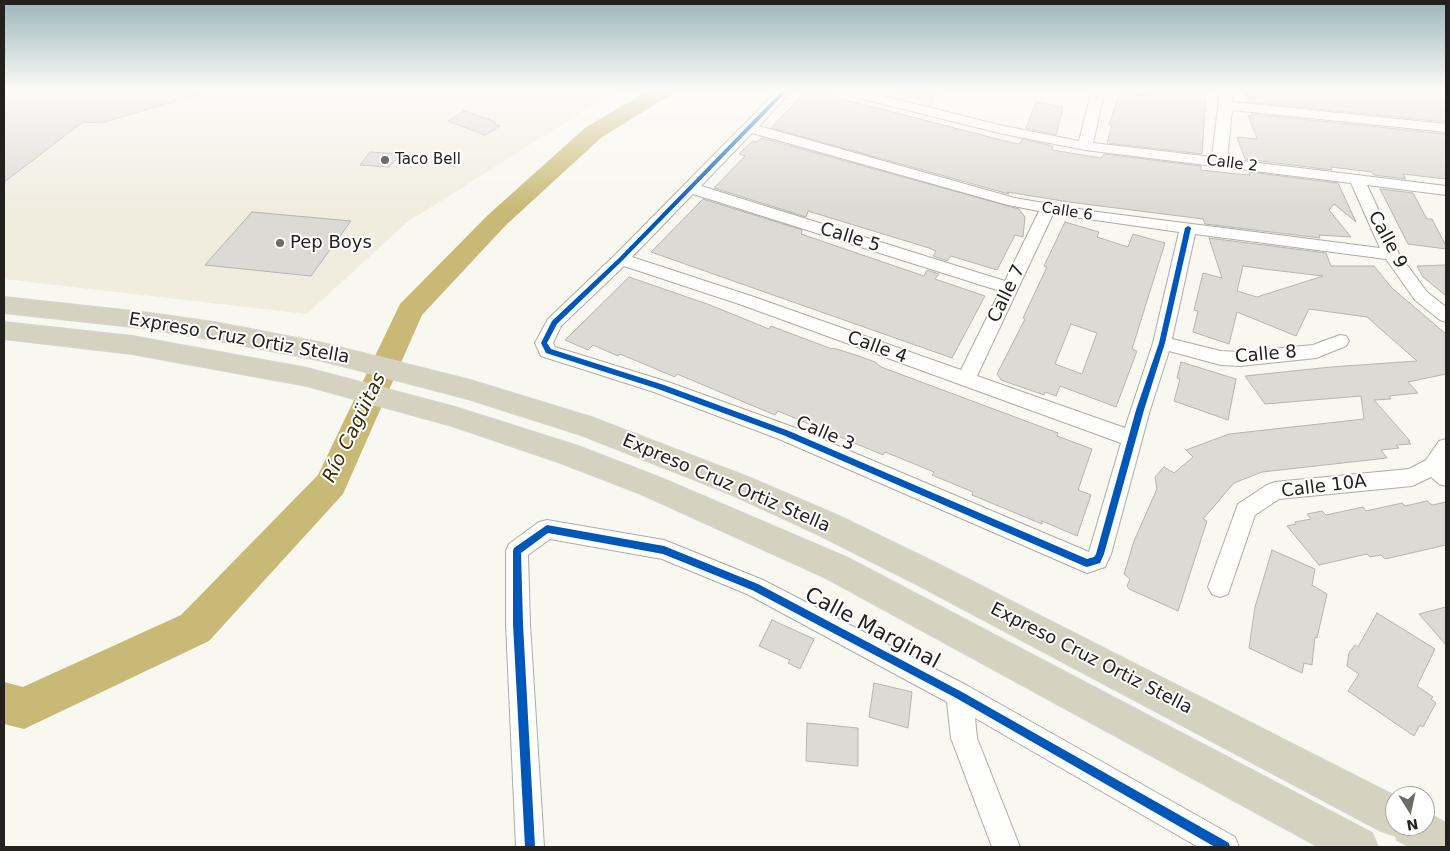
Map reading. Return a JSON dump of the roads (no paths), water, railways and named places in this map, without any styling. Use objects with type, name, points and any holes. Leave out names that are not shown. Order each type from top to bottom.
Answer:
[{"type":"highway","name":"Expreso Cruz Ortiz Stella","points":[[4,305],[160,323],[214,331],[323,352],[463,404],[568,454],[652,486],[837,568],[1358,847]]},
{"type":"highway","name":"Expreso Cruz Ortiz Stella","points":[[4,330],[132,345],[591,428],[655,452],[828,525],[1385,812]]},
{"type":"highway","points":[[1431,836],[1446,844]]},
{"type":"street","name":"Calle 3","points":[[749,130],[709,168],[621,259],[554,323],[544,342],[548,351],[661,387],[786,434],[1087,563],[1097,560],[1100,554],[1132,439],[1162,343],[1188,228]]},
{"type":"street","name":"Calle 6","points":[[757,130],[1013,202],[1048,209],[1391,255]]},
{"type":"street","name":"Calle 2","points":[[1003,130],[1085,146],[1446,190]]},
{"type":"street","points":[[1085,146],[1089,130]]},
{"type":"street","points":[[1219,163],[1223,130]]},
{"type":"street","name":"Calle 9","points":[[1357,180],[1391,255],[1421,296],[1446,316]]},
{"type":"street","name":"Calle 5","points":[[691,188],[1009,288]]},
{"type":"street","name":"Calle 7","points":[[966,380],[1048,209]]},
{"type":"street","name":"Calle 4","points":[[621,259],[748,301],[1132,439]]},
{"type":"street","name":"Calle 8","points":[[1162,343],[1221,358],[1240,359],[1316,350],[1340,341]]},
{"type":"street","name":"Calle 10A","points":[[1220,587],[1246,510],[1275,491],[1412,477],[1440,472],[1446,447]]},
{"type":"street","name":"Calle Marginal","points":[[530,847],[517,551],[547,529],[664,550],[755,587],[959,696],[1225,847]]},
{"type":"street","points":[[959,696],[964,738],[1006,847]]},
{"type":"waterway","name":"Río Cagüitas","points":[[4,703],[24,708],[195,628],[331,484],[410,311],[497,220],[598,130]]},
{"type":"place","name":"Taco Bell","points":[[385,160]]},
{"type":"place","name":"Pep Boys","points":[[280,243]]}]
